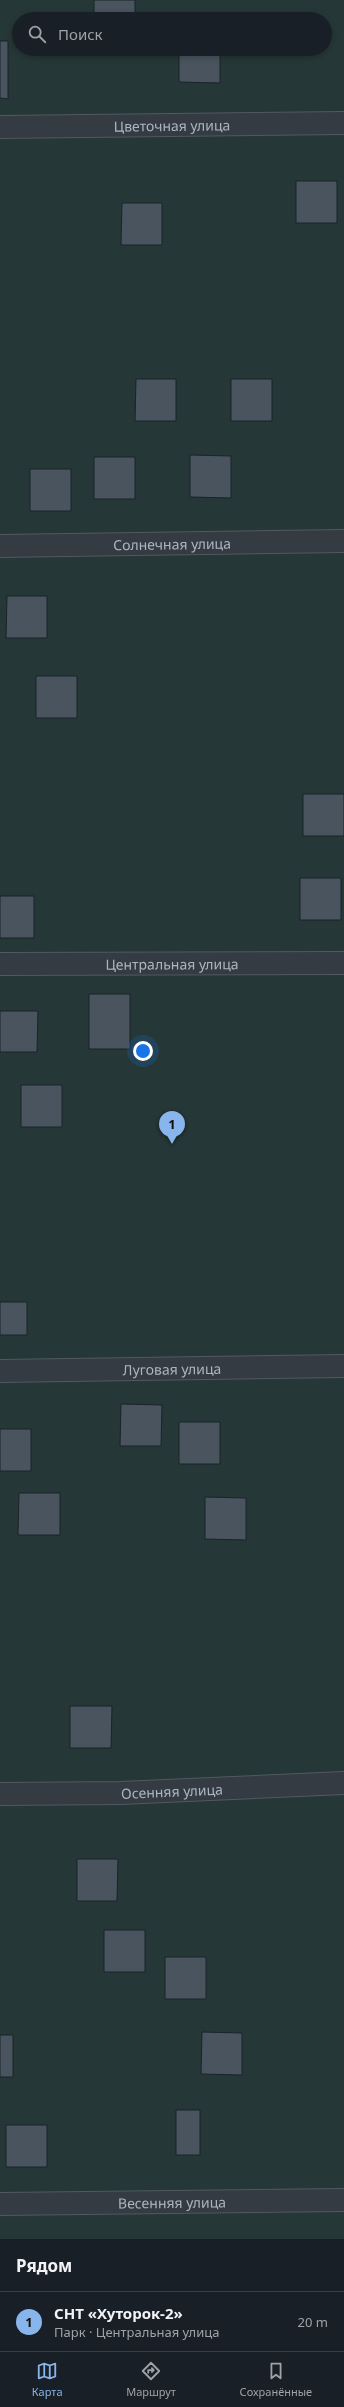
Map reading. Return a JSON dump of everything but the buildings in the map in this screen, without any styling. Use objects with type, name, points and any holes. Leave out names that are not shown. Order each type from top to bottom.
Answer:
[{"type":"street","name":"Цветочная улица","points":[[0,127],[344,123]]},
{"type":"street","name":"Солнечная улица","points":[[0,546],[344,541]]},
{"type":"street","name":"Центральная улица","points":[[0,964],[344,964]]},
{"type":"street","name":"Луговая улица","points":[[0,1371],[344,1366]]},
{"type":"street","name":"Осенняя улица","points":[[0,1794],[121,1794],[344,1783]]},
{"type":"street","name":"Весенняя улица","points":[[0,2204],[344,2200]]},
{"type":"shaded area","points":[[0,0],[344,0],[344,2239],[0,2239]]},
{"type":"place","name":"СНТ «Хуторок-2»","points":[[172,1144]]}]
